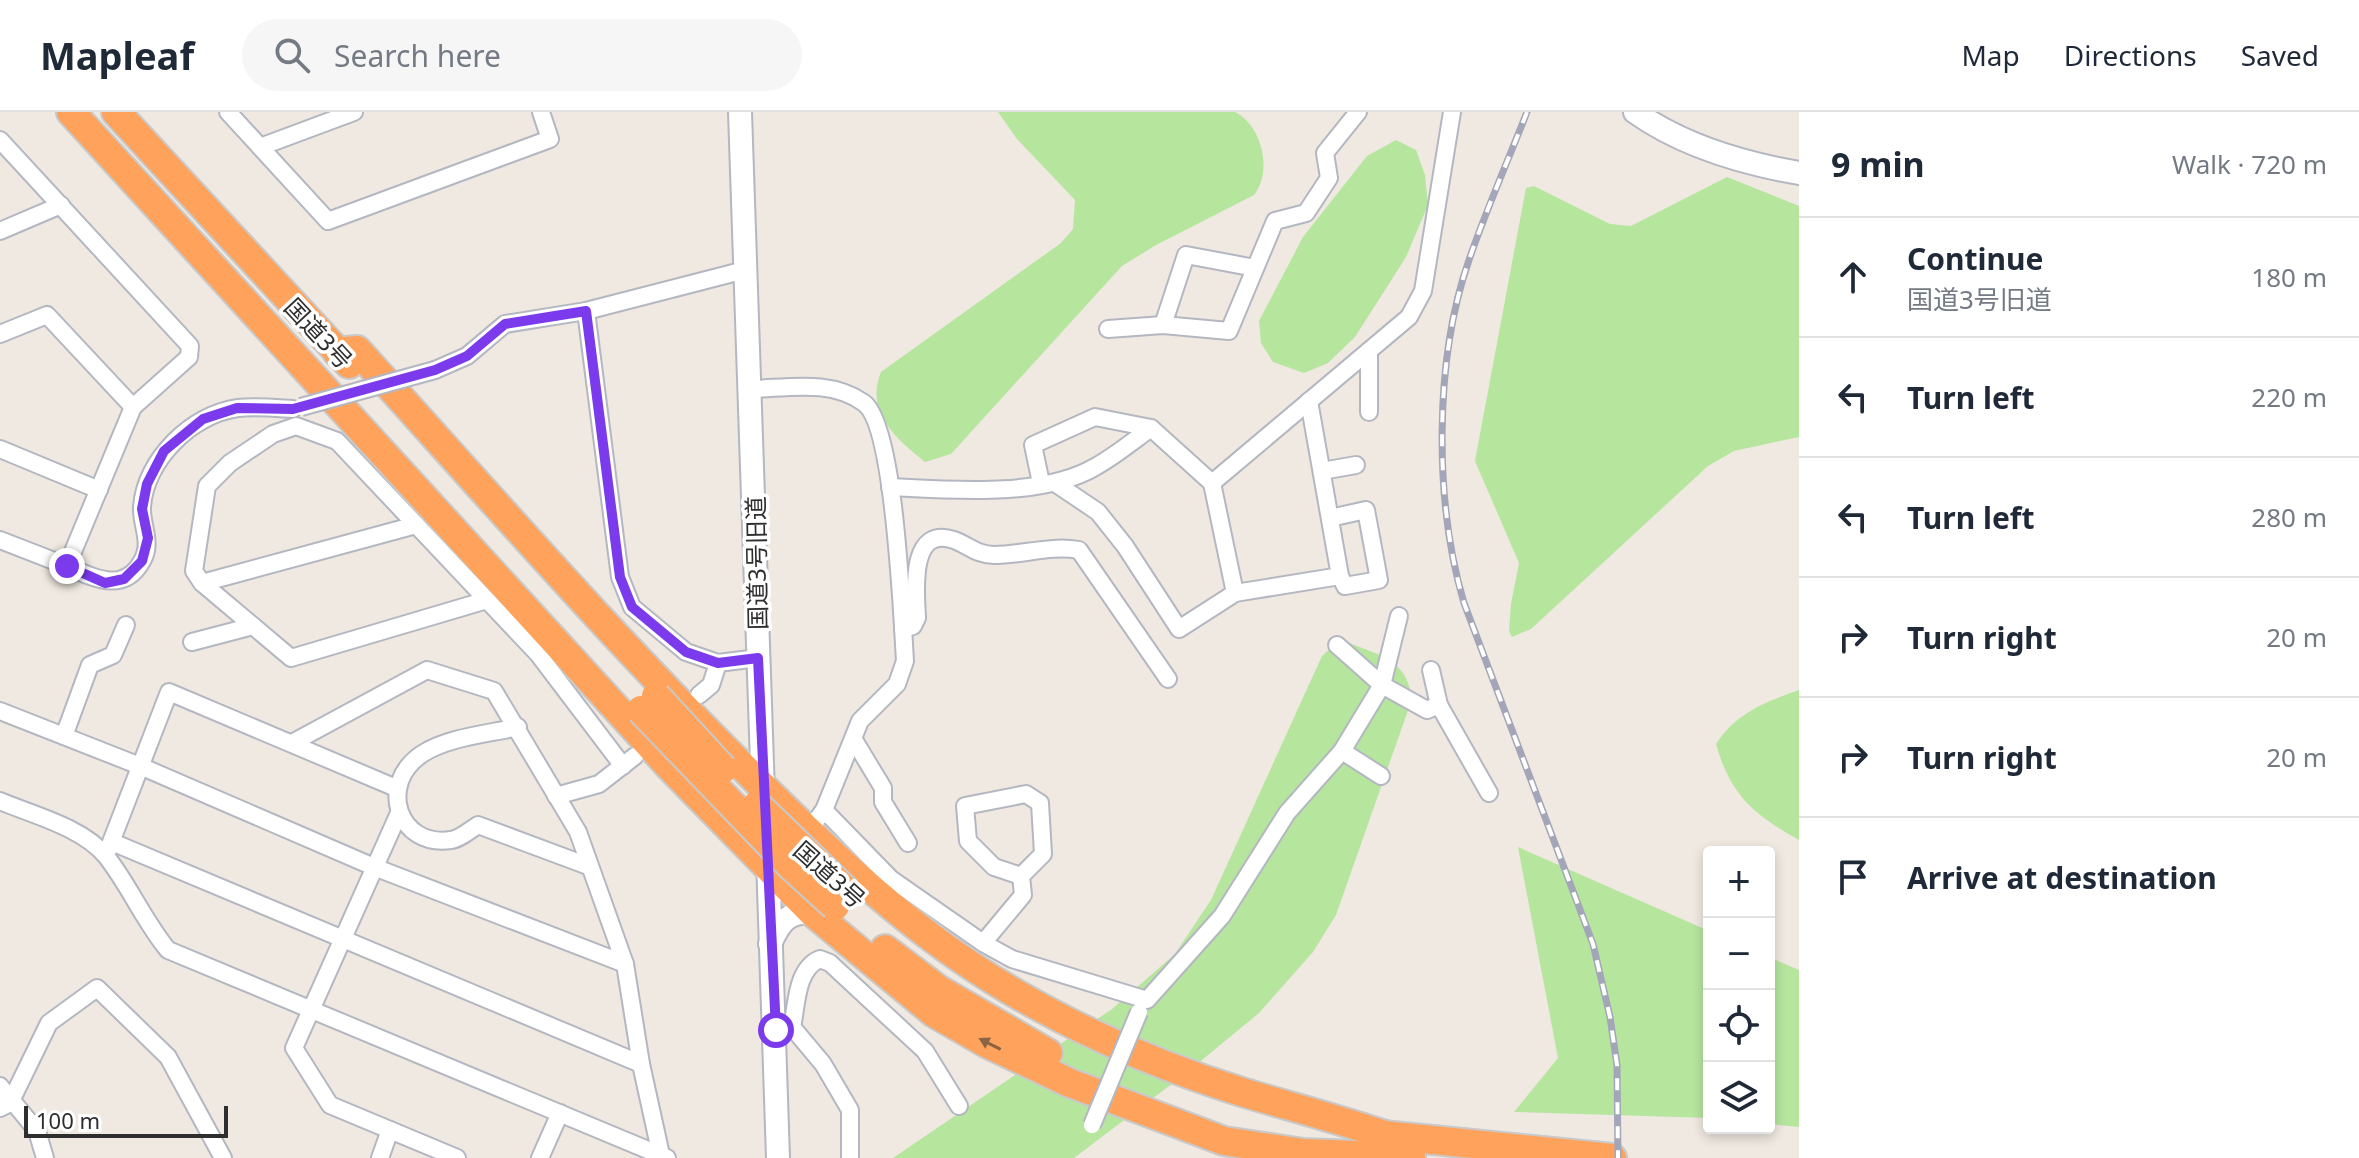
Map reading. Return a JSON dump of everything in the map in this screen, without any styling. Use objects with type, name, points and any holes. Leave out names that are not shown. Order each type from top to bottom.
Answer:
[{"type":"highway","points":[[71,112],[222,273],[466,548],[768,869],[831,903]]},
{"type":"highway","name":"国道3号","points":[[91,112],[323,351],[648,703],[748,796],[831,903],[938,989],[1035,1047],[1123,1089],[1308,1144],[1414,1158]]},
{"type":"highway","name":"国道3号","points":[[116,112],[323,351]]},
{"type":"highway","points":[[340,408],[323,351],[357,350],[690,716],[807,833],[896,911],[952,951],[1008,989],[1098,1037],[1245,1093],[1305,1108],[1385,1135]]},
{"type":"highway","name":"国道3号","points":[[831,903],[1046,1030],[1133,1068],[1242,1105],[1385,1135],[1612,1158]]},
{"type":"street","points":[[228,112],[328,221],[550,139],[541,112]]},
{"type":"street","points":[[260,147],[354,112]]},
{"type":"street","name":"国道3号旧道","points":[[740,112],[769,945],[784,1028],[778,1158]]},
{"type":"street","points":[[1108,329],[1163,325],[1229,331],[1275,221],[1306,213],[1329,178],[1325,153],[1357,112]]},
{"type":"street","points":[[1212,483],[1409,317],[1423,291],[1452,112]]},
{"type":"street","points":[[1635,112],[1690,143],[1741,161],[1799,173]]},
{"type":"street","points":[[0,140],[190,346],[189,357],[133,407],[67,566]]},
{"type":"street","points":[[0,231],[61,205]]},
{"type":"street","points":[[1163,325],[1186,255],[1255,268]]},
{"type":"street","points":[[0,540],[105,583],[124,579],[142,561],[148,538],[142,509],[164,451],[203,419],[237,408],[297,408],[435,370],[467,356],[505,324],[586,311],[745,270]]},
{"type":"street","points":[[586,311],[620,577],[632,607],[686,652],[718,663],[758,658]]},
{"type":"street","points":[[0,334],[47,315],[133,407]]},
{"type":"street","points":[[1369,351],[1369,412]]},
{"type":"street","points":[[751,389],[828,386],[865,404],[880,426],[890,487],[905,661],[897,684],[860,721],[824,810],[807,833]]},
{"type":"street","points":[[1309,401],[1340,576],[1345,586],[1379,580],[1366,510],[1330,518]]},
{"type":"street","points":[[296,426],[297,408]]},
{"type":"street","points":[[1235,593],[1212,483],[1151,428],[1095,417],[1033,445],[1048,483],[1098,512],[1125,546],[1179,629],[1235,593],[1340,576]]},
{"type":"street","points":[[487,600],[291,658],[202,583],[194,571],[207,486],[230,463],[273,434],[296,426],[337,441],[538,654],[629,761],[599,784],[556,796]]},
{"type":"street","points":[[890,487],[967,491],[1048,483],[1094,468],[1151,428]]},
{"type":"street","points":[[0,449],[99,490]]},
{"type":"street","points":[[1322,471],[1356,465]]},
{"type":"street","points":[[202,583],[416,525]]},
{"type":"street","points":[[903,629],[913,626],[917,618],[915,564],[930,544],[939,539],[948,538],[976,553],[994,555],[1061,547],[1079,550],[1168,679]]},
{"type":"street","points":[[1092,1125],[1143,1006],[1222,916],[1287,813],[1342,751],[1382,685],[1399,616]]},
{"type":"street","points":[[64,736],[90,665],[113,655],[126,625]]},
{"type":"street","points":[[192,642],[253,626]]},
{"type":"street","points":[[1337,645],[1382,685],[1427,710],[1439,705]]},
{"type":"street","points":[[699,695],[711,685],[718,663]]},
{"type":"street","points":[[292,743],[427,670],[494,691],[578,832],[625,964],[641,1064],[664,1157]]},
{"type":"street","points":[[1431,670],[1439,705],[1489,793]]},
{"type":"street","points":[[396,788],[169,692],[108,849],[148,926],[168,950],[664,1157]]},
{"type":"street","points":[[0,711],[140,766],[374,867],[625,964]]},
{"type":"street","points":[[518,727],[441,745],[422,754],[402,772],[396,788],[399,813],[407,825],[432,841],[454,840],[478,825],[588,866]]},
{"type":"street","points":[[854,740],[883,788],[883,802],[908,843]]},
{"type":"street","points":[[1342,751],[1381,776]]},
{"type":"street","points":[[1026,794],[1040,803],[1043,854],[1021,876],[994,867],[968,841],[965,806],[1026,794]]},
{"type":"street","points":[[0,801],[108,849],[342,937],[641,1064]]},
{"type":"street","points":[[824,810],[891,879],[983,943],[1012,959],[1143,1006]]},
{"type":"street","points":[[399,813],[294,1048],[330,1105],[457,1158]]},
{"type":"street","points":[[983,943],[1023,895],[1021,876]]},
{"type":"street","points":[[769,945],[779,924],[794,912],[831,903]]},
{"type":"street","points":[[850,1158],[850,1110],[823,1064],[784,1028],[803,973],[811,963],[820,959],[830,963],[925,1051],[959,1106]]},
{"type":"street","points":[[5,1105],[49,1023],[97,988],[168,1057],[223,1158]]},
{"type":"street","points":[[0,1086],[5,1105],[37,1131],[45,1158]]},
{"type":"street","points":[[540,1158],[560,1113]]},
{"type":"street","points":[[380,1158],[390,1130]]},
{"type":"green space","points":[[998,112],[1235,112],[1252,127],[1258,138],[1263,174],[1254,195],[1122,266],[951,454],[925,462],[894,434],[880,412],[877,386],[881,372],[1061,243],[1073,229],[1075,200],[1017,139]]},
{"type":"green space","points":[[1396,140],[1416,150],[1425,175],[1428,205],[1406,257],[1355,337],[1328,363],[1304,373],[1273,362],[1261,343],[1259,321],[1303,237],[1367,156]]},
{"type":"green space","points":[[1727,177],[1799,206],[1799,437],[1734,451],[1708,466],[1531,629],[1512,637],[1509,631],[1511,604],[1519,563],[1475,461],[1526,188],[1534,186],[1610,224],[1631,226]]},
{"type":"green space","points":[[1347,642],[1398,667],[1409,685],[1412,699],[1336,915],[1313,952],[1259,1013],[1074,1158],[893,1158],[1112,1009],[1175,954],[1211,900],[1322,656],[1332,647]]},
{"type":"green space","points":[[1799,690],[1799,840],[1746,802],[1729,777],[1716,744],[1742,716]]},
{"type":"green space","points":[[1518,847],[1703,928],[1703,1118],[1514,1112],[1558,1058]]},
{"type":"green space","points":[[1775,960],[1799,970],[1799,1127],[1775,1125]]},
{"type":"railway","points":[[1527,112],[1476,241],[1458,299],[1444,386],[1443,476],[1447,521],[1464,603],[1593,944],[1610,1017],[1617,1065],[1618,1158]]},
{"type":"route","points":[[67,566],[105,583],[124,579],[142,561],[148,538],[142,509],[147,484],[164,451],[203,419],[237,408],[293,409],[435,370],[467,356],[505,324],[586,311],[620,577],[632,607],[686,652],[718,663],[758,658],[769,945],[776,1030]]}]
